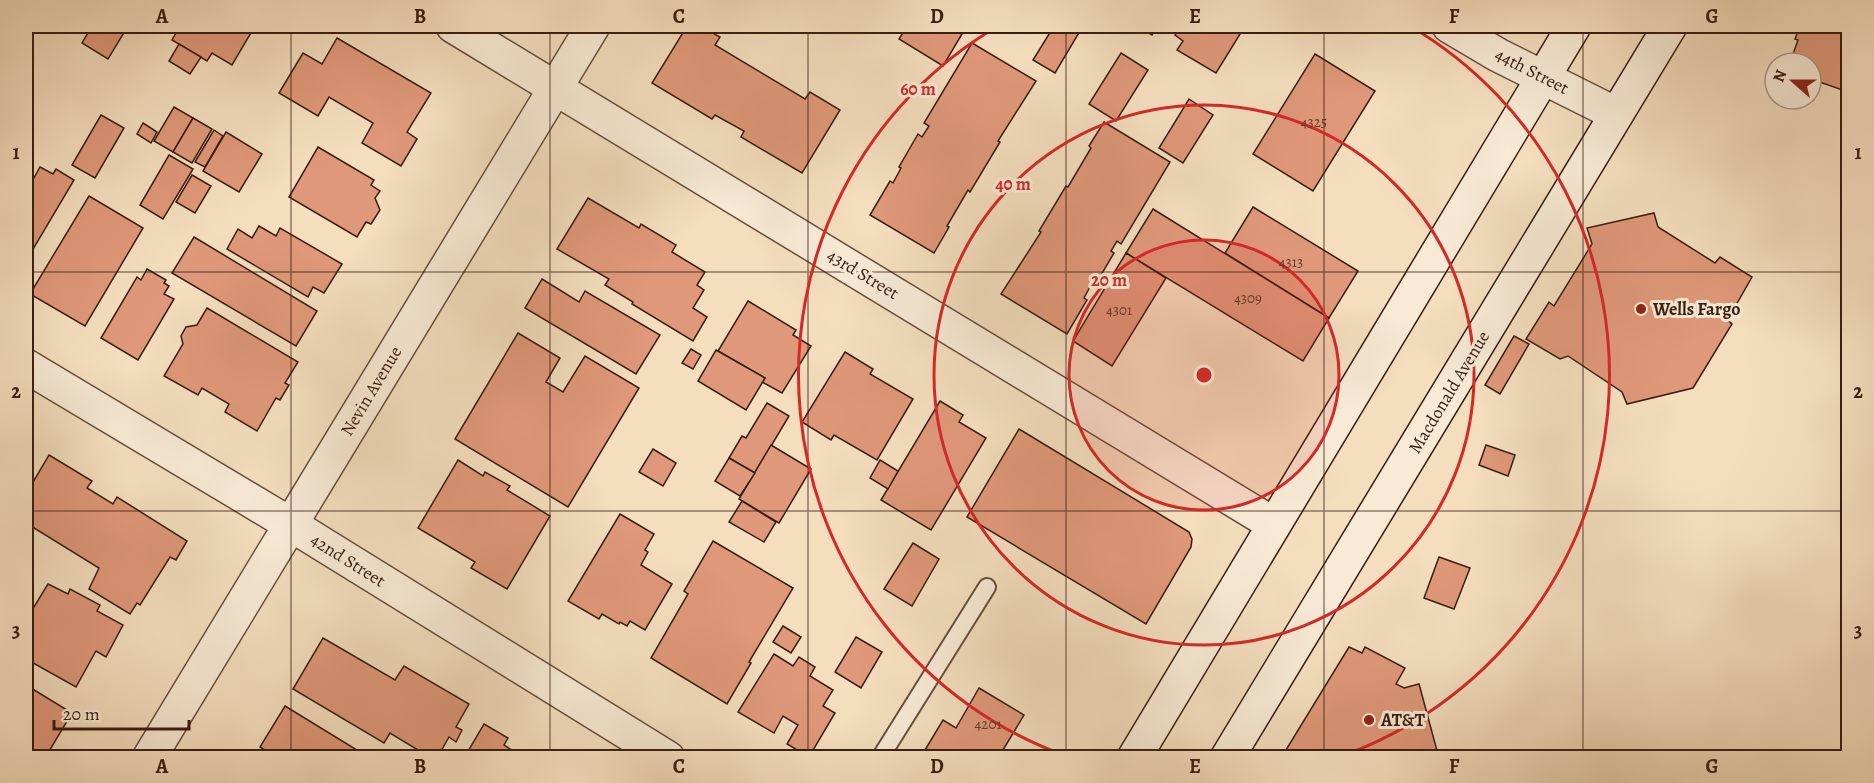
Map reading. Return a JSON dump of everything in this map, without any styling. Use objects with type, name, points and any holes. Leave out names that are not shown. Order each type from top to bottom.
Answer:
[{"type":"street","name":"43rd Street","points":[[453,26],[1273,524]]},
{"type":"street","name":"Nevin Avenue","points":[[149,758],[593,26]]},
{"type":"street","name":"44th Street","points":[[1449,26],[1498,55],[1616,114]]},
{"type":"street","points":[[1134,758],[1574,26]]},
{"type":"street","name":"Macdonald Avenue","points":[[1227,758],[1670,26]]},
{"type":"street","name":"42nd Street","points":[[26,366],[290,524],[668,758]]},
{"type":"lane","points":[[880,758],[987,587]]},
{"type":"building","points":[[92,26],[128,26],[108,59],[82,43]]},
{"type":"building","points":[[180,26],[255,26],[232,65],[212,53],[207,61],[172,40]]},
{"type":"building","points":[[687,26],[700,26],[720,37],[715,45],[805,99],[810,92],[840,110],[802,173],[741,137],[744,131],[715,115],[712,119],[652,83]]},
{"type":"building","points":[[773,26],[789,26],[785,33]]},
{"type":"building","points":[[907,26],[948,26],[962,34],[943,66],[899,39]]},
{"type":"building","points":[[1054,26],[1083,26],[1055,73],[1033,60]]},
{"type":"building","points":[[1136,26],[1157,26],[1152,35]]},
{"type":"building","points":[[1181,26],[1245,26],[1216,73],[1177,50],[1183,41],[1175,35]]},
{"type":"building","points":[[1800,26],[1848,26],[1848,92],[1823,83],[1823,51],[1794,51],[1798,40],[1795,39]]},
{"type":"building","points":[[337,38],[431,93],[407,132],[417,139],[401,166],[362,143],[373,123],[329,97],[318,116],[279,93],[303,53],[322,64]]},
{"type":"building","points":[[972,43],[1036,81],[998,141],[1000,142],[970,192],[968,190],[934,253],[870,215],[890,181],[893,183],[901,168],[899,167],[918,134],[922,137],[929,126],[924,123]]},
{"type":"building","points":[[179,44],[201,57],[190,74],[169,61]]},
{"type":"building","points":[[1121,53],[1148,70],[1116,121],[1089,104]]},
{"type":"building","points":[[1315,54],[1375,91],[1313,191],[1253,154]]},
{"type":"building","points":[[1189,99],[1213,115],[1183,163],[1159,148]]},
{"type":"building","points":[[174,107],[193,118],[173,152],[154,141]]},
{"type":"building","points":[[101,115],[124,128],[95,178],[72,165]]},
{"type":"building","points":[[193,118],[212,129],[192,163],[173,152]]},
{"type":"building","points":[[26,120],[31,124],[26,134]]},
{"type":"building","points":[[1104,122],[1170,162],[1121,244],[1117,241],[1111,251],[1114,253],[1094,287],[1091,285],[1084,298],[1087,300],[1067,334],[1001,294],[1041,232],[1039,231],[1066,186],[1068,187]]},
{"type":"building","points":[[143,123],[157,132],[151,143],[137,134]]},
{"type":"building","points":[[214,130],[223,136],[205,167],[195,162]]},
{"type":"building","points":[[226,132],[262,154],[239,192],[203,171]]},
{"type":"building","points":[[318,147],[374,180],[371,185],[380,191],[375,198],[380,210],[371,224],[366,222],[357,237],[289,197]]},
{"type":"building","points":[[169,155],[193,169],[163,219],[140,205]]},
{"type":"building","points":[[40,167],[53,174],[56,169],[74,180],[26,261],[26,182],[30,185]]},
{"type":"building","points":[[192,175],[211,186],[195,213],[176,202]]},
{"type":"building","points":[[89,196],[143,228],[85,326],[30,294]]},
{"type":"building","points":[[588,198],[639,228],[641,224],[676,245],[672,252],[705,272],[697,285],[704,290],[693,308],[707,317],[693,341],[605,285],[609,279],[557,249]]},
{"type":"building","points":[[1253,207],[1358,271],[1329,318],[1225,253]]},
{"type":"building","points":[[1153,209],[1329,318],[1303,361],[1126,253]]},
{"type":"building","points":[[1654,213],[1658,227],[1715,263],[1720,257],[1752,277],[1732,312],[1728,310],[1724,317],[1732,324],[1693,388],[1627,404],[1622,392],[1568,356],[1560,359],[1526,339],[1549,302],[1554,306],[1592,244],[1587,228]]},
{"type":"building","points":[[259,226],[276,236],[280,228],[342,264],[324,293],[313,287],[308,297],[227,249],[238,229],[252,238]]},
{"type":"building","points":[[194,237],[317,311],[296,346],[172,273]]},
{"type":"building","points":[[1126,253],[1166,278],[1112,366],[1073,341]]},
{"type":"building","points":[[147,269],[166,280],[164,283],[169,286],[164,294],[174,299],[138,360],[101,338],[137,277],[141,280]]},
{"type":"building","points":[[542,279],[579,302],[585,291],[660,335],[636,374],[525,308]]},
{"type":"building","points":[[748,301],[796,330],[793,335],[811,346],[782,393],[762,382],[765,378],[718,351]]},
{"type":"building","points":[[207,308],[298,362],[285,383],[289,385],[280,400],[276,398],[257,431],[225,412],[229,404],[202,388],[198,395],[164,376],[183,344],[181,336],[186,327],[197,325]]},
{"type":"building","points":[[518,333],[560,358],[546,382],[563,392],[585,356],[639,388],[568,507],[455,439]]},
{"type":"building","points":[[1514,336],[1529,344],[1500,394],[1485,385]]},
{"type":"building","points":[[691,349],[701,355],[693,369],[682,363]]},
{"type":"building","points":[[716,350],[765,378],[746,410],[698,381]]},
{"type":"building","points":[[845,352],[873,369],[870,374],[913,399],[877,460],[834,435],[831,440],[802,422]]},
{"type":"building","points":[[940,401],[963,415],[959,422],[986,438],[931,530],[881,500]]},
{"type":"building","points":[[767,403],[789,416],[755,473],[729,458],[742,436],[746,438]]},
{"type":"building","points":[[1019,429],[1189,532],[1192,539],[1191,547],[1146,624],[967,517]]},
{"type":"building","points":[[771,445],[811,469],[779,523],[739,499]]},
{"type":"building","points":[[1486,445],[1515,455],[1508,476],[1479,465]]},
{"type":"building","points":[[653,449],[676,463],[663,486],[639,472]]},
{"type":"building","points":[[49,455],[92,481],[87,488],[113,504],[117,497],[187,541],[176,560],[170,557],[140,605],[137,603],[130,614],[89,589],[99,568],[26,523],[26,494]]},
{"type":"building","points":[[729,458],[755,473],[740,496],[715,481]]},
{"type":"building","points":[[458,460],[483,476],[485,472],[510,486],[507,490],[550,516],[507,589],[471,568],[475,562],[418,528]]},
{"type":"building","points":[[880,460],[898,471],[888,489],[870,478]]},
{"type":"building","points":[[742,501],[776,522],[764,542],[729,522]]},
{"type":"building","points":[[620,514],[654,534],[645,550],[648,552],[641,565],[672,584],[645,630],[630,621],[627,626],[620,622],[619,624],[602,614],[599,619],[568,601]]},
{"type":"building","points":[[713,541],[793,588],[727,704],[651,658],[688,594],[684,591]]},
{"type":"building","points":[[913,543],[939,559],[912,606],[884,589]]},
{"type":"building","points":[[1439,557],[1470,568],[1454,609],[1424,598]]},
{"type":"building","points":[[48,584],[68,594],[70,589],[100,605],[97,611],[123,625],[106,657],[96,651],[76,687],[26,659],[26,620]]},
{"type":"building","points":[[783,626],[801,637],[791,653],[773,642]]},
{"type":"building","points":[[856,637],[882,652],[861,688],[835,672]]},
{"type":"building","points":[[323,638],[395,680],[404,666],[469,704],[456,727],[462,730],[456,742],[449,737],[437,758],[431,758],[390,733],[384,743],[293,689]]},
{"type":"building","points":[[1349,647],[1362,653],[1365,647],[1405,668],[1396,684],[1404,688],[1419,684],[1439,758],[1281,758]]},
{"type":"building","points":[[774,654],[793,666],[799,657],[815,667],[810,676],[833,690],[823,706],[835,713],[809,757],[787,744],[798,725],[783,716],[774,733],[738,712]]},
{"type":"building","points":[[26,685],[72,713],[45,758],[26,758]]},
{"type":"building","points":[[979,688],[1024,715],[1000,755],[1003,758],[925,758],[922,755],[943,720],[956,728]]},
{"type":"building","points":[[285,706],[370,758],[277,758],[260,747]]},
{"type":"building","points":[[484,724],[508,738],[504,745],[524,758],[464,758]]},
{"type":"place","name":"Wells Fargo","points":[[1641,309]]},
{"type":"place","name":"AT&T","points":[[1369,720]]}]
